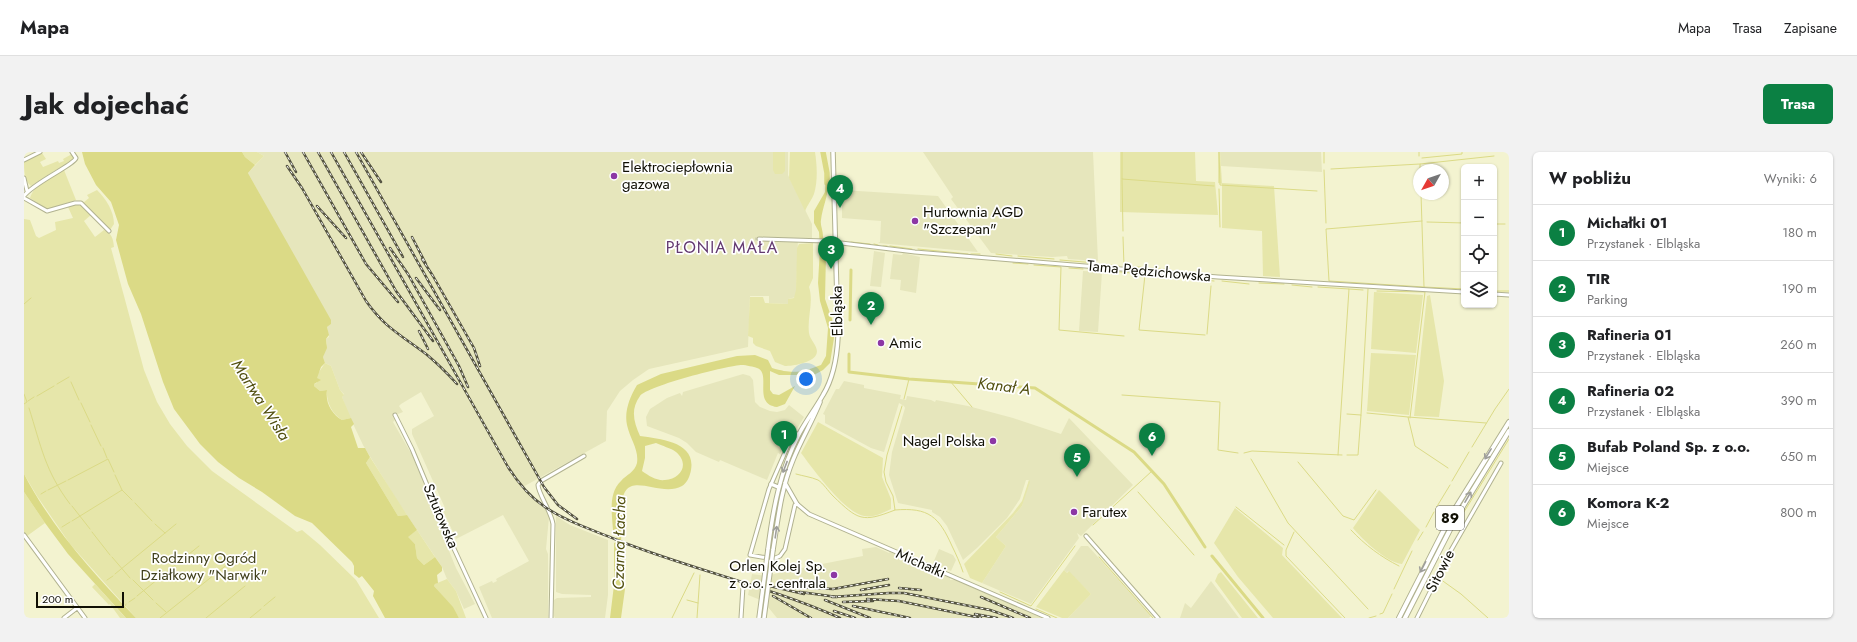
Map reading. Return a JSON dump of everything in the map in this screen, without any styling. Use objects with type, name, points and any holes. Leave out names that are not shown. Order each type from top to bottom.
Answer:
[{"type":"highway","name":"89","points":[[1399,618],[1429,557],[1460,500],[1509,422]]},
{"type":"highway","name":"89","points":[[1405,618],[1457,516],[1509,432]]},
{"type":"main road","name":"Elbląska","points":[[764,618],[773,550],[785,483],[795,456],[814,418],[832,374],[838,348],[833,152]]},
{"type":"main road","name":"Elbląska","points":[[759,618],[778,487],[799,434],[823,396]]},
{"type":"main road","points":[[785,483],[797,504]]},
{"type":"main road","points":[[771,484],[778,487]]},
{"type":"main road","points":[[782,494],[791,493]]},
{"type":"street","points":[[24,160],[40,152]]},
{"type":"street","points":[[72,152],[76,158],[74,162],[55,172],[27,191],[24,197],[46,211],[78,202],[81,203],[109,231]]},
{"type":"street","points":[[24,178],[27,191]]},
{"type":"street","name":"Tama Pędzichowska","points":[[759,240],[825,240],[915,252],[1218,277],[1461,292]]},
{"type":"street","points":[[1497,294],[1509,295]]},
{"type":"street","name":"Sztutowska","points":[[395,415],[415,456],[450,540],[486,618]]},
{"type":"street","points":[[797,504],[795,505],[785,549],[782,554],[773,560],[750,555],[771,484],[792,434],[799,434]]},
{"type":"street","points":[[552,618],[553,524],[550,510],[538,490],[538,485],[541,481],[584,456]]},
{"type":"street","name":"Sitowie","points":[[1417,618],[1450,552],[1501,464]]},
{"type":"street","name":"Michałki","points":[[797,504],[810,514],[1048,618]]},
{"type":"street","points":[[24,535],[85,618]]},
{"type":"street","points":[[1086,536],[1158,618]]},
{"type":"street","points":[[741,618],[743,586]]},
{"type":"street","points":[[64,618],[77,608]]},
{"type":"shaded area","points":[[257,152],[788,152],[788,175],[812,224],[812,238],[798,239],[796,297],[788,299],[788,304],[769,303],[769,296],[750,296],[748,347],[649,369],[620,391],[607,411],[606,441],[521,488],[545,508],[549,517],[546,549],[548,554],[548,618],[492,618],[479,587],[492,581],[493,583],[497,581],[496,579],[529,561],[503,515],[456,539],[443,510],[445,508],[412,434],[412,429],[434,416],[421,392],[401,404],[399,406],[403,412],[393,416],[395,420],[393,422],[412,455],[449,544],[447,546],[456,568],[475,604],[464,609],[456,591],[447,579],[442,567],[398,502],[363,445],[347,411],[342,397],[344,394],[340,390],[331,366],[325,363],[323,357],[327,344],[326,339],[329,337],[327,327],[331,324],[248,173],[264,156]]},
{"type":"shaded area","points":[[923,152],[1093,152],[1098,261],[1068,259],[1067,256],[1052,257],[991,253],[951,199],[953,197]]},
{"type":"shaded area","points":[[1220,152],[1321,152],[1322,172],[1221,166]]},
{"type":"shaded area","name":"Hurtownia AGD \"Szczepan\"","points":[[842,190],[938,196],[978,252],[878,243],[880,242],[881,221],[842,218]]},
{"type":"shaded area","points":[[874,251],[885,253],[881,287],[870,286]]},
{"type":"shaded area","points":[[903,253],[920,257],[916,293],[900,290],[901,280],[890,279],[893,254],[902,255]]},
{"type":"shaded area","points":[[1083,271],[1102,272],[1098,332],[1079,331]]},
{"type":"shaded area","points":[[743,374],[750,376],[753,380],[755,402],[760,407],[777,412],[785,410],[789,405],[804,417],[795,432],[792,430],[780,454],[778,453],[767,480],[720,460],[719,462],[696,452],[687,443],[679,438],[647,426],[646,417],[650,409],[667,398],[680,393],[682,396],[683,392]]},
{"type":"shaded area","points":[[844,381],[864,385],[864,388],[901,395],[900,399],[906,400],[907,396],[935,402],[936,400],[968,406],[1013,418],[1061,434],[1069,418],[1133,485],[1081,536],[1077,533],[1079,538],[1031,604],[982,583],[1006,546],[996,537],[1022,506],[1029,480],[1026,480],[1020,499],[1007,518],[963,560],[947,526],[940,517],[932,512],[932,510],[898,503],[889,475],[892,452],[905,408],[904,406],[899,403],[884,452],[871,448],[825,423],[825,415],[823,414],[836,389],[839,389]]},
{"type":"shaded area","points":[[556,516],[570,525],[608,540],[608,595],[605,618],[555,618],[554,616],[554,600],[557,598],[591,597],[591,595],[562,594],[556,592]]},
{"type":"shaded area","points":[[1081,546],[1088,546],[1151,616],[1149,618],[1068,618],[1091,594],[1068,571],[1067,573],[1064,570]]},
{"type":"shaded area","points":[[876,547],[950,578],[950,580],[955,580],[1042,618],[777,618],[763,601],[748,595],[752,574],[766,576],[863,556],[862,549]]},
{"type":"shaded area","points":[[939,549],[953,555],[956,560],[951,571],[933,563]]},
{"type":"shaded area","points":[[1211,581],[1239,618],[1180,618],[1185,603],[1191,608]]},
{"type":"green space","points":[[242,152],[257,152],[264,156],[255,165],[245,157]]},
{"type":"green space","points":[[773,152],[785,152],[785,171],[782,174],[775,174],[773,170]]},
{"type":"green space","points":[[790,152],[815,152],[817,173],[816,184],[813,196],[805,211],[789,178]]},
{"type":"green space","points":[[1120,152],[1195,152],[1196,181],[1215,182],[1218,215],[1120,212]]},
{"type":"green space","points":[[1218,152],[1220,152],[1222,183],[1274,186],[1280,277],[1263,276],[1262,231],[1222,228],[1222,184],[1218,183]]},
{"type":"green space","points":[[42,153],[46,159],[40,162],[43,167],[58,161],[59,163],[64,161],[63,159],[72,154],[74,158],[70,163],[59,168],[31,186],[27,181],[24,171],[24,161]]},
{"type":"green space","points":[[64,170],[76,200],[50,208],[45,208],[30,198],[32,193],[40,184]]},
{"type":"green space","points":[[97,190],[106,201],[113,214],[114,224],[110,230],[104,226],[83,203],[89,198],[87,195]]},
{"type":"green space","name":"Rodzinny Ogród Działkowy \"Narwik\"","points":[[74,205],[84,207],[92,214],[84,221],[95,237],[104,230],[112,237],[114,247],[111,248],[144,370],[157,402],[170,424],[187,446],[212,471],[297,532],[302,530],[320,545],[356,580],[379,618],[136,618],[70,544],[37,496],[24,474],[24,219],[30,220],[36,236],[39,238],[56,230],[55,222],[73,218],[68,207]]},
{"type":"green space","points":[[813,243],[813,278],[809,287],[811,298],[809,333],[817,352],[814,358],[806,362],[797,365],[785,366],[775,362],[770,351],[756,346],[753,343],[753,338],[748,336],[750,297],[763,297],[765,303],[788,304],[788,299],[794,298],[796,290],[797,248],[799,244]]},
{"type":"green space","points":[[1374,292],[1423,295],[1416,353],[1371,349]]},
{"type":"green space","points":[[1430,295],[1444,381],[1439,417],[1414,416],[1427,296]]},
{"type":"green space","points":[[1371,353],[1416,355],[1409,415],[1367,411]]},
{"type":"green space","points":[[325,363],[331,366],[340,390],[344,395],[342,397],[351,418],[342,420],[338,417],[329,403],[327,390],[320,391],[314,386],[314,384],[317,383],[317,375]]},
{"type":"green space","points":[[818,422],[883,458],[882,477],[891,499],[891,509],[874,516],[864,516],[856,513],[839,499],[821,479],[801,453]]},
{"type":"green space","points":[[370,457],[407,515],[398,516],[366,463]]},
{"type":"green space","points":[[1029,480],[1030,482],[1022,506],[996,537],[1006,546],[982,583],[970,578],[964,564],[1013,513],[1022,501]]},
{"type":"green space","points":[[1379,490],[1420,530],[1402,564],[1389,560],[1382,555],[1353,528]]},
{"type":"green space","points":[[24,492],[45,523],[27,536],[24,532]]},
{"type":"green space","points":[[1235,508],[1283,548],[1282,555],[1342,618],[1273,618],[1238,577],[1214,543]]},
{"type":"green space","points":[[417,530],[435,557],[424,565],[417,558],[415,544],[407,537]]},
{"type":"green space","points":[[1064,570],[1067,573],[1069,571],[1091,594],[1068,618],[1062,618],[1036,607]]},
{"type":"green space","points":[[1221,572],[1258,618],[1242,618],[1215,581],[1218,574]]},
{"type":"green space","points":[[447,579],[456,591],[466,618],[459,618],[452,607],[434,586],[435,584]]},
{"type":"green space","points":[[95,584],[126,618],[120,618],[110,604],[109,605],[92,587]]},
{"type":"water","name":"Martwa Wisła","points":[[82,152],[242,152],[245,157],[255,165],[248,173],[331,320],[331,324],[327,327],[329,335],[326,339],[327,348],[323,357],[325,363],[321,367],[317,378],[321,380],[314,384],[314,386],[320,391],[327,390],[328,404],[338,418],[342,420],[351,418],[354,424],[351,427],[358,448],[365,448],[370,457],[366,463],[398,516],[407,515],[417,530],[408,537],[415,544],[417,558],[424,565],[435,557],[442,567],[442,571],[437,575],[438,583],[434,586],[453,607],[459,618],[385,618],[373,596],[374,591],[362,576],[359,578],[354,574],[354,566],[352,562],[312,523],[295,516],[262,492],[239,478],[218,462],[200,444],[174,409],[163,382],[141,314],[128,284],[116,240],[119,225],[111,202],[96,185],[85,164]]},
{"type":"water","points":[[826,173],[828,179],[828,191],[821,222],[826,254],[825,299],[832,319],[834,338],[830,363],[823,370],[803,381],[799,375],[779,375],[770,371],[770,390],[773,394],[779,395],[795,386],[785,404],[777,407],[770,405],[765,400],[763,376],[761,371],[757,368],[744,365],[722,368],[672,382],[657,387],[640,396],[635,406],[634,416],[640,436],[667,441],[683,448],[688,453],[691,461],[691,470],[688,479],[682,486],[672,489],[662,489],[641,485],[633,486],[626,490],[622,500],[621,538],[625,589],[621,618],[610,618],[614,585],[614,543],[616,542],[617,534],[613,530],[612,498],[617,486],[632,471],[637,463],[637,453],[628,430],[626,420],[628,404],[634,390],[637,385],[661,374],[737,356],[755,355],[768,360],[772,368],[791,372],[807,370],[821,365],[826,356],[828,328],[820,301],[818,283],[820,248],[819,232],[814,223],[814,211],[825,192]],"holes":[[[656,443],[672,449],[682,461],[682,470],[671,479],[656,479],[642,471],[645,458],[645,446]]]},
{"type":"water","points":[[24,474],[47,513],[75,550],[136,618],[126,618],[68,554],[24,492]]},
{"type":"waterway","name":"Czarna Łacha","points":[[823,152],[827,173],[827,183]]},
{"type":"waterway","points":[[1122,152],[1122,179],[1214,186]]},
{"type":"waterway","points":[[1219,152],[1220,185],[1317,191]]},
{"type":"waterway","points":[[1324,152],[1324,163]]},
{"type":"waterway","points":[[1422,158],[1462,154],[1462,152]]},
{"type":"waterway","points":[[1420,164],[1494,156]]},
{"type":"waterway","points":[[1331,169],[1413,164]]},
{"type":"waterway","points":[[1324,170],[1326,223]]},
{"type":"waterway","points":[[1122,179],[1123,231]]},
{"type":"waterway","points":[[1219,189],[1220,227]]},
{"type":"waterway","points":[[1421,200],[1424,287],[1461,289]]},
{"type":"waterway","points":[[1422,221],[1326,229],[1329,281],[1424,287]]},
{"type":"waterway","points":[[1427,222],[1461,223]]},
{"type":"waterway","points":[[1497,224],[1505,224]]},
{"type":"waterway","points":[[1123,237],[1124,266],[1169,269]]},
{"type":"waterway","points":[[851,242],[870,244]]},
{"type":"waterway","points":[[874,244],[878,245]]},
{"type":"waterway","points":[[890,246],[912,249]]},
{"type":"waterway","points":[[918,249],[968,254]]},
{"type":"waterway","points":[[971,254],[980,254]]},
{"type":"waterway","points":[[996,254],[1012,256]]},
{"type":"waterway","points":[[1018,256],[1054,259]]},
{"type":"waterway","points":[[1060,260],[1096,263]]},
{"type":"waterway","points":[[1013,263],[1028,264]]},
{"type":"waterway","points":[[1101,264],[1119,266]]},
{"type":"waterway","points":[[1034,265],[1061,267],[1059,330],[1124,336]]},
{"type":"waterway","points":[[1069,268],[1083,269]]},
{"type":"waterway","points":[[1090,269],[1214,281]]},
{"type":"waterway","name":"Kanał A","points":[[850,320],[851,270]]},
{"type":"waterway","points":[[1145,275],[1139,330],[1205,335]]},
{"type":"waterway","points":[[1222,281],[1249,284]]},
{"type":"waterway","points":[[1259,283],[1284,284]]},
{"type":"waterway","points":[[1292,285],[1312,287]]},
{"type":"waterway","points":[[1207,334],[1211,286]]},
{"type":"waterway","points":[[1318,287],[1349,289],[1338,455]]},
{"type":"waterway","points":[[1349,289],[1363,290]]},
{"type":"waterway","points":[[1361,415],[1368,289]]},
{"type":"waterway","points":[[1377,291],[1425,292],[1410,418]]},
{"type":"waterway","points":[[1497,291],[1509,291]]},
{"type":"waterway","points":[[24,304],[31,298]]},
{"type":"waterway","name":"Kanał A","points":[[849,354],[849,372],[909,379],[1035,388],[1134,452],[1164,484],[1205,547]]},
{"type":"waterway","points":[[57,384],[69,377]]},
{"type":"waterway","points":[[904,399],[909,379]]},
{"type":"waterway","points":[[950,381],[972,407]]},
{"type":"waterway","points":[[71,382],[79,400]]},
{"type":"waterway","points":[[37,396],[54,386]]},
{"type":"waterway","points":[[1472,447],[1509,389]]},
{"type":"waterway","points":[[24,394],[27,402],[24,404]]},
{"type":"waterway","points":[[1122,395],[1220,402],[1218,450],[1238,453]]},
{"type":"waterway","points":[[28,401],[34,397]]},
{"type":"waterway","points":[[81,403],[90,422]]},
{"type":"waterway","points":[[796,474],[818,480],[849,510],[861,517],[875,517],[895,510],[893,496],[886,482],[884,472],[887,455],[902,406]]},
{"type":"waterway","points":[[29,408],[49,469],[70,504]]},
{"type":"waterway","points":[[1367,413],[1408,417]]},
{"type":"waterway","points":[[1347,414],[1361,415],[1358,455],[1347,455]]},
{"type":"waterway","points":[[1448,468],[1415,446],[1408,417],[1486,423]]},
{"type":"waterway","points":[[91,425],[101,446]]},
{"type":"waterway","points":[[1459,520],[1509,439]]},
{"type":"waterway","points":[[103,448],[107,458]]},
{"type":"waterway","points":[[1244,453],[1252,451],[1342,455]]},
{"type":"waterway","points":[[1452,481],[1469,452]]},
{"type":"waterway","points":[[68,480],[108,459],[114,472]]},
{"type":"waterway","points":[[1251,459],[1288,523],[1368,609]]},
{"type":"waterway","points":[[1298,462],[1343,516],[1354,520],[1376,490]]},
{"type":"waterway","points":[[1093,525],[1152,471]]},
{"type":"waterway","points":[[115,475],[122,490]]},
{"type":"waterway","points":[[48,490],[66,481]]},
{"type":"waterway","points":[[1436,508],[1450,485]]},
{"type":"waterway","points":[[72,521],[122,490],[132,500]]},
{"type":"waterway","points":[[41,494],[46,491]]},
{"type":"waterway","points":[[1138,492],[1194,555]]},
{"type":"waterway","points":[[135,503],[152,521]]},
{"type":"waterway","points":[[72,506],[90,529]]},
{"type":"waterway","points":[[1236,507],[1284,545]]},
{"type":"waterway","points":[[895,510],[907,509],[925,512],[937,521],[947,536],[963,572]]},
{"type":"waterway","points":[[1426,527],[1434,512]]},
{"type":"waterway","points":[[62,527],[70,522]]},
{"type":"waterway","points":[[155,524],[165,533]]},
{"type":"waterway","points":[[115,574],[176,524]]},
{"type":"waterway","points":[[1351,530],[1362,541],[1386,559],[1399,566]]},
{"type":"waterway","points":[[92,532],[110,555]]},
{"type":"waterway","points":[[1294,532],[1286,550],[1286,556],[1345,618]]},
{"type":"waterway","points":[[1418,540],[1423,532]]},
{"type":"waterway","points":[[137,596],[199,546]]},
{"type":"waterway","points":[[1000,592],[1031,606],[1075,546]]},
{"type":"waterway","points":[[1394,589],[1412,551]]},
{"type":"waterway","name":"Kanał A","points":[[1212,556],[1263,618]]},
{"type":"waterway","points":[[112,557],[130,578]]},
{"type":"waterway","points":[[1099,557],[1153,618]]},
{"type":"waterway","points":[[160,618],[229,563]]},
{"type":"waterway","points":[[672,618],[694,573]]},
{"type":"waterway","points":[[697,618],[700,575]]},
{"type":"waterway","points":[[107,580],[113,576]]},
{"type":"waterway","points":[[1440,579],[1461,594],[1488,618]]},
{"type":"waterway","points":[[133,580],[153,600]]},
{"type":"waterway","points":[[206,618],[245,586]]},
{"type":"waterway","points":[[1380,614],[1383,613],[1392,594]]},
{"type":"waterway","points":[[264,606],[275,597]]},
{"type":"waterway","points":[[129,602],[135,598]]},
{"type":"waterway","points":[[687,600],[698,603]]},
{"type":"waterway","points":[[156,603],[166,612]]},
{"type":"waterway","points":[[250,618],[261,609]]},
{"type":"waterway","points":[[1036,609],[1057,618]]},
{"type":"waterway","points":[[1369,618],[1376,616]]},
{"type":"railway","points":[[285,152],[296,172]]},
{"type":"railway","points":[[303,152],[366,264],[398,302]]},
{"type":"railway","points":[[318,152],[396,291],[433,341]]},
{"type":"railway","points":[[331,152],[508,467],[520,484],[534,499],[562,517],[617,540],[673,560],[785,596],[840,618]]},
{"type":"railway","points":[[344,152],[403,257]]},
{"type":"railway","points":[[356,152],[544,487],[558,505],[577,519]]},
{"type":"railway","points":[[361,152],[381,182]]},
{"type":"railway","points":[[287,166],[302,188],[366,301],[373,310],[387,325],[430,357],[457,384]]},
{"type":"railway","points":[[317,206],[346,238]]},
{"type":"railway","points":[[412,237],[426,264]]},
{"type":"railway","points":[[390,248],[408,274],[459,366],[468,387]]},
{"type":"railway","points":[[422,259],[474,348],[480,366]]},
{"type":"railway","points":[[416,278],[440,310]]},
{"type":"railway","points":[[419,331],[428,349]]},
{"type":"railway","points":[[796,587],[833,589],[888,579]]},
{"type":"railway","points":[[757,583],[804,594]]},
{"type":"railway","points":[[861,590],[889,585]]},
{"type":"railway","points":[[899,588],[921,590]]},
{"type":"railway","points":[[800,592],[837,597]]},
{"type":"railway","points":[[832,597],[904,593],[990,610],[1013,618]]},
{"type":"railway","points":[[773,596],[811,618]]},
{"type":"railway","points":[[981,597],[1030,618]]},
{"type":"railway","points":[[867,599],[899,601],[981,618]]},
{"type":"railway","points":[[825,600],[870,618]]},
{"type":"railway","points":[[843,602],[873,601]]},
{"type":"railway","points":[[853,606],[910,618]]},
{"type":"railway","points":[[834,611],[855,618]]},
{"type":"railway","points":[[975,614],[997,618]]},
{"type":"place","name":"Elektrociepłownia gazowa","points":[[614,176]]},
{"type":"place","name":"Rafineria 02","points":[[840,208]]},
{"type":"place","name":"Hurtownia AGD \"Szczepan\"","points":[[915,221]]},
{"type":"place","name":"Rafineria 01","points":[[831,269]]},
{"type":"place","name":"TIR","points":[[871,325]]},
{"type":"place","name":"Amic","points":[[881,343]]},
{"type":"place","name":"Nagel Polska","points":[[993,441]]},
{"type":"place","name":"Michałki 01","points":[[784,454]]},
{"type":"place","name":"Komora K-2","points":[[1152,456]]},
{"type":"place","name":"Bufab Poland Sp. z o.o.","points":[[1077,477]]},
{"type":"place","name":"Farutex","points":[[1074,512]]},
{"type":"place","name":"Orlen Kolej Sp. z o.o. - centrala","points":[[834,575]]},
{"type":"district","name":"PŁONIA MAŁA","points":[[722,247]]}]
